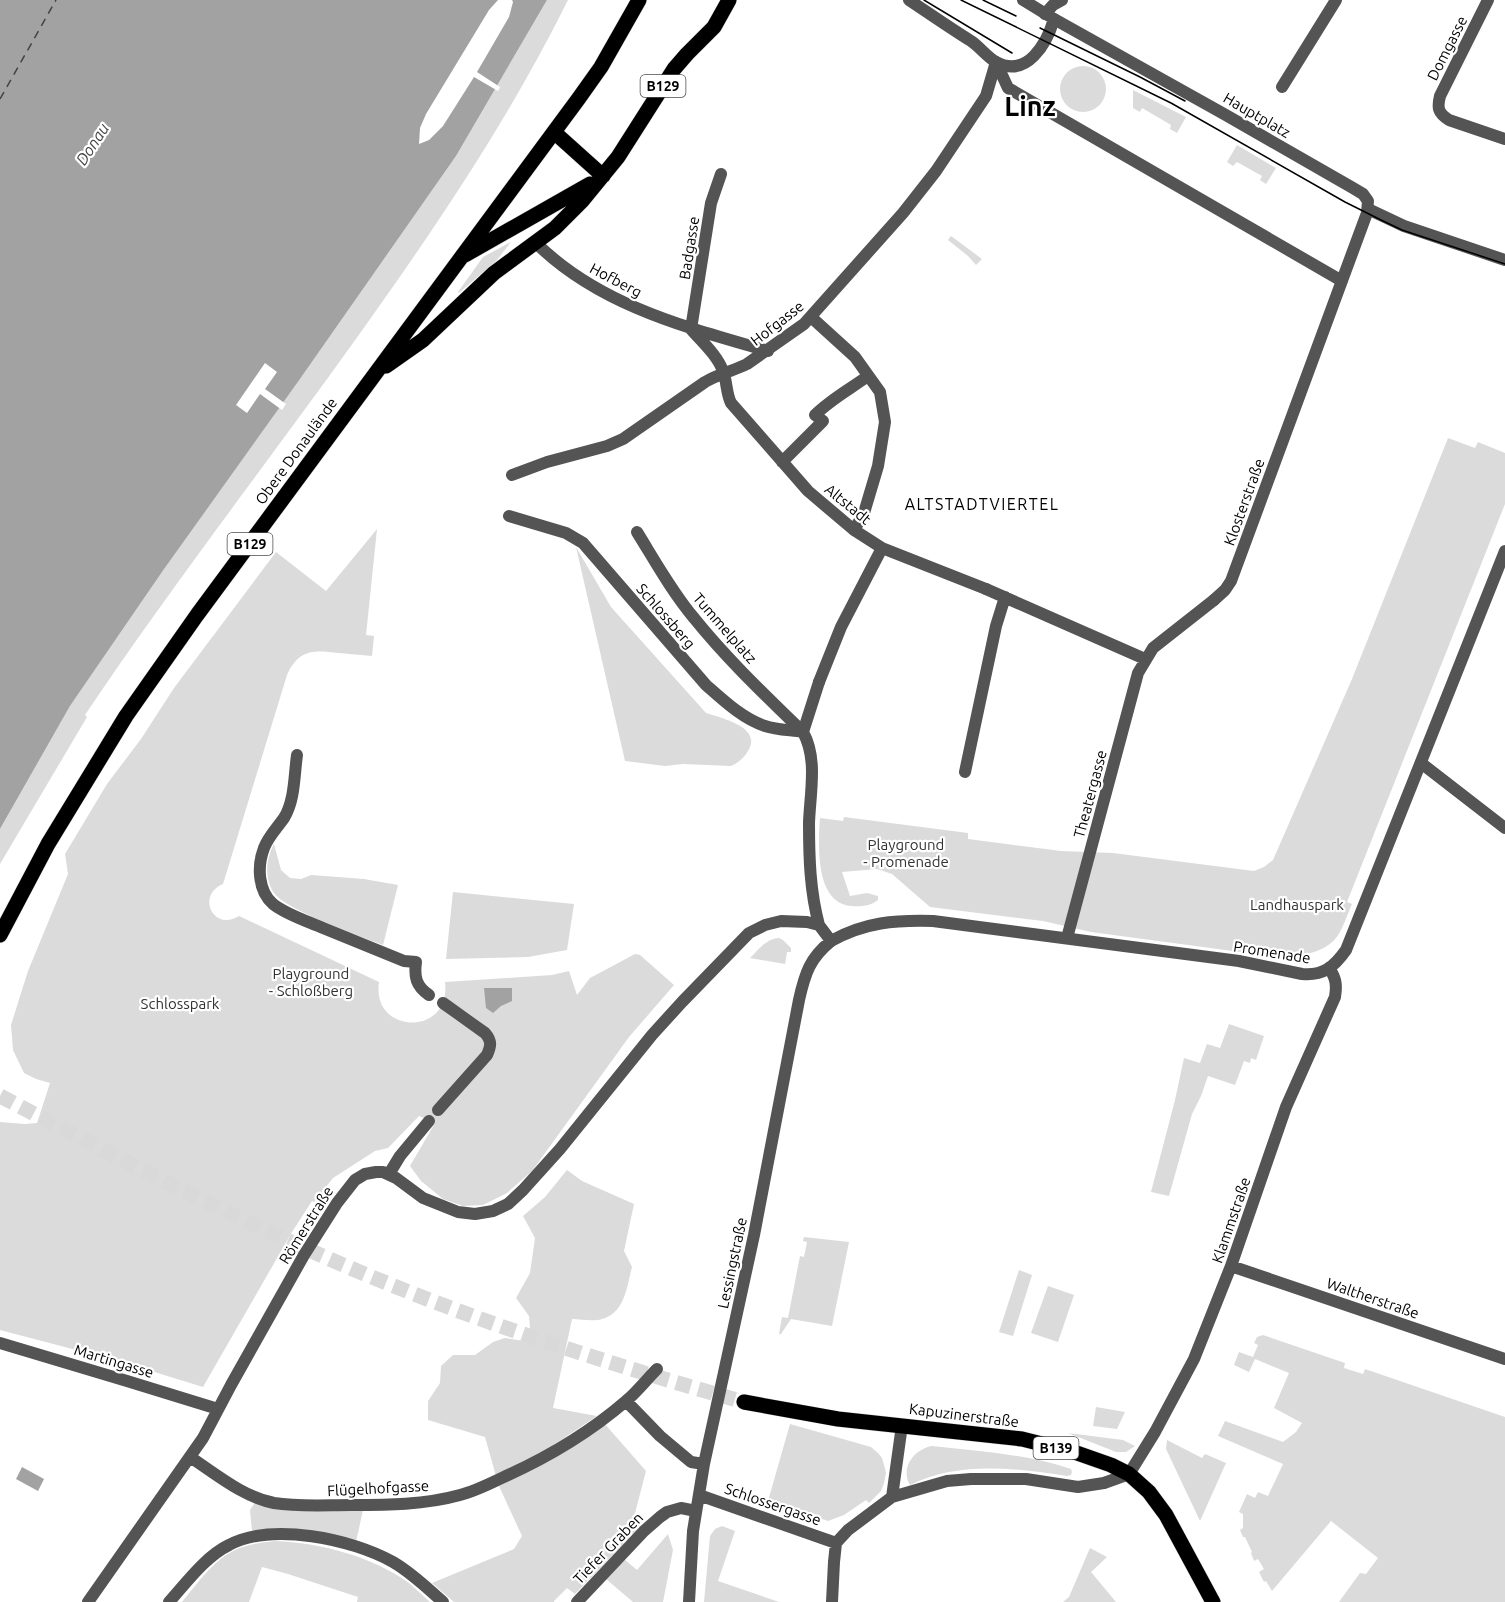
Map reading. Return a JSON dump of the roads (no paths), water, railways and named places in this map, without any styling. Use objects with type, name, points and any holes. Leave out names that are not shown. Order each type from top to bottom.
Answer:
[{"type":"main road","name":"Obere Donaulände","points":[[0,935],[48,844],[126,716],[197,615],[601,67],[639,0]]},
{"type":"main road","name":"B129","points":[[375,373],[423,340],[494,273],[555,228],[582,201],[628,142],[674,69],[714,27],[729,0]]},
{"type":"main road","points":[[554,132],[603,176]]},
{"type":"main road","name":"B129","points":[[459,259],[603,176]]},
{"type":"main road","name":"Kapuzinerstraße","points":[[744,1402],[809,1414],[1022,1439],[1074,1452],[1112,1465],[1129,1474],[1149,1492],[1166,1515],[1213,1602]]},
{"type":"street","points":[[909,0],[977,45],[996,62],[1008,87],[1342,281],[1368,209],[1404,226],[1505,260]]},
{"type":"street","name":"Hauptplatz","points":[[1023,0],[1363,194],[1368,201],[1368,209]]},
{"type":"street","points":[[996,62],[1009,66],[1019,65],[1040,51],[1050,33],[1053,5],[1062,0]]},
{"type":"street","points":[[1282,87],[1336,0]]},
{"type":"street","name":"Domgasse","points":[[1488,0],[1437,106],[1442,115],[1449,120],[1505,139]]},
{"type":"street","name":"Hofgasse","points":[[512,476],[547,462],[623,440],[705,382],[737,369],[768,351],[804,324],[903,213],[936,171],[986,96],[996,62]]},
{"type":"street","name":"Badgasse","points":[[691,329],[711,203],[721,174]]},
{"type":"street","name":"Hofberg","points":[[535,242],[564,267],[598,290],[620,301],[670,322],[768,351]]},
{"type":"street","name":"Klosterstraße","points":[[1145,659],[1153,648],[1214,600],[1231,581],[1342,281]]},
{"type":"street","points":[[811,316],[855,357],[880,392],[885,422],[878,466],[864,513],[854,530]]},
{"type":"street","points":[[691,329],[718,361],[724,374]]},
{"type":"street","name":"Altstadt","points":[[724,374],[731,403],[808,491],[854,530],[882,548],[1005,597],[1145,659]]},
{"type":"street","points":[[782,462],[823,421],[815,415],[833,398],[868,376]]},
{"type":"street","name":"Schlossberg","points":[[509,516],[566,533],[583,543],[706,685],[723,701],[764,726],[803,732]]},
{"type":"street","name":"Tummelplatz","points":[[638,532],[693,617],[741,672],[803,732]]},
{"type":"street","points":[[831,941],[819,925],[812,893],[809,864],[811,756],[809,742],[803,732],[819,682],[841,627],[882,548]]},
{"type":"street","name":"Promenade","points":[[831,941],[869,925],[904,920],[933,921],[1239,961],[1302,974],[1321,973],[1339,960],[1346,950],[1505,551]]},
{"type":"street","points":[[965,772],[991,646],[1005,597]]},
{"type":"street","name":"Theatergasse","points":[[1067,938],[1138,673],[1145,659]]},
{"type":"street","points":[[297,755],[289,805],[285,816],[269,838],[260,860],[264,891],[273,904],[295,916],[404,961],[416,962],[416,980],[420,988],[429,995]]},
{"type":"street","points":[[1421,763],[1505,828]]},
{"type":"street","points":[[429,1121],[388,1174],[423,1198],[458,1212],[476,1214],[493,1211],[508,1204],[560,1149],[652,1035],[750,933],[765,925],[781,921],[807,921],[819,925]]},
{"type":"street","name":"Lessingstraße","points":[[689,1602],[693,1530],[704,1464],[754,1235],[802,986],[811,961],[831,941]]},
{"type":"street","name":"Klammstraße","points":[[1129,1474],[1155,1432],[1194,1359],[1231,1266],[1286,1107],[1335,997],[1337,986],[1329,968]]},
{"type":"street","points":[[438,1110],[487,1055],[491,1046],[490,1039],[485,1033],[443,1003]]},
{"type":"street","name":"Römerstraße","points":[[88,1602],[203,1438],[304,1255],[346,1190],[355,1180],[365,1174],[376,1172],[388,1174]]},
{"type":"street","name":"Waltherstraße","points":[[1231,1266],[1505,1359]]},
{"type":"street","name":"Martingasse","points":[[0,1343],[218,1409]]},
{"type":"street","name":"Flügelhofgasse","points":[[190,1457],[245,1492],[273,1503],[308,1506],[432,1501],[461,1495],[527,1467],[582,1434],[626,1401],[657,1369]]},
{"type":"street","points":[[626,1401],[660,1436],[691,1462],[704,1464]]},
{"type":"street","points":[[892,1497],[902,1425]]},
{"type":"street","points":[[832,1602],[836,1543],[848,1530],[892,1497],[947,1481],[1026,1479],[1078,1487],[1104,1483],[1129,1474]]},
{"type":"street","name":"Schlossergasse","points":[[699,1495],[836,1543]]},
{"type":"street","name":"Tiefer Graben","points":[[577,1602],[660,1517],[667,1512],[681,1508],[696,1511]]},
{"type":"street","points":[[169,1602],[203,1565],[227,1545],[248,1538],[273,1534],[295,1534],[312,1536],[371,1552],[416,1578],[443,1602]]},
{"type":"water","name":"Donau","points":[[0,0],[547,0],[456,156],[70,706],[0,829]]},
{"type":"water","points":[[484,988],[512,988],[512,1001],[493,1013],[486,1008]]},
{"type":"water","points":[[22,1467],[44,1479],[38,1491],[16,1479]]},
{"type":"tunnel","points":[[0,1096],[202,1200],[376,1279],[532,1337],[744,1402]]},
{"type":"tram line","points":[[924,0],[1012,53]]},
{"type":"tram line","points":[[961,0],[1171,103],[1381,220],[1402,230],[1505,264]]},
{"type":"tram line","points":[[983,0],[1016,16]]},
{"type":"tram line","points":[[1040,28],[1185,101]]},
{"type":"district","name":"Linz","points":[[1030,106]]},
{"type":"district","name":"ALTSTADTVIERTEL","points":[[982,504]]},
{"type":"park label","name":"Playground - Promenade","points":[[906,852]]},
{"type":"park label","name":"Landhauspark","points":[[1297,904]]},
{"type":"park label","name":"Playground - Schloßberg","points":[[311,982]]},
{"type":"park label","name":"Schlosspark","points":[[180,1003]]}]
